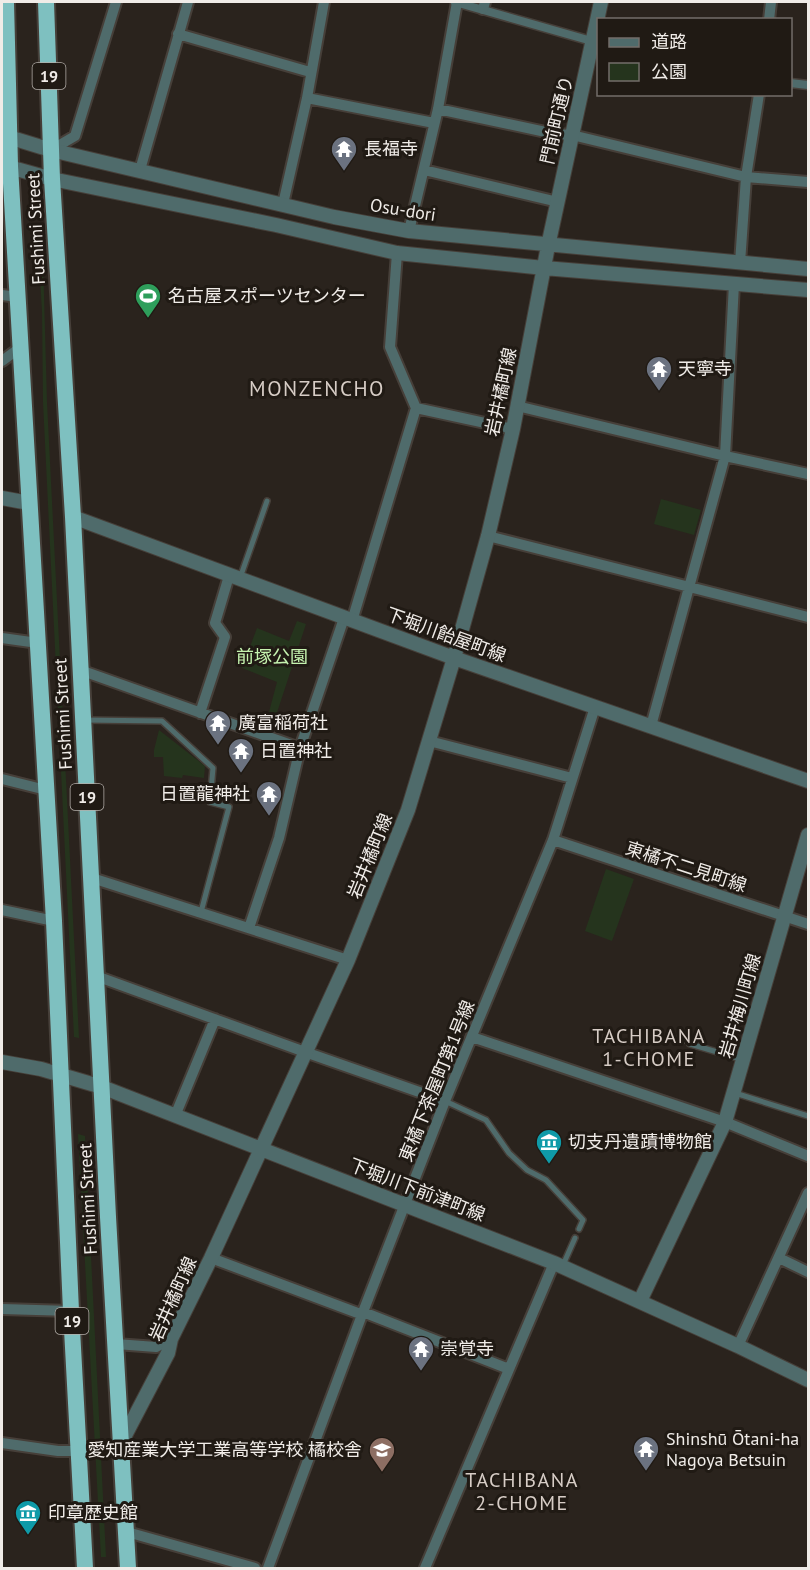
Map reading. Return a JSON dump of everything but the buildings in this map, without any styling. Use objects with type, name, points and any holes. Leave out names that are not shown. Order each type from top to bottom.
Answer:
[{"type":"highway","name":"Fushimi Street","points":[[6,2],[5,135],[10,296],[21,347],[54,921],[85,1569]]},
{"type":"highway","name":"Fushimi Street","points":[[46,2],[52,179],[73,517],[128,1569]]},
{"type":"street","points":[[51,150],[75,136],[116,2]]},
{"type":"street","points":[[140,170],[188,2]]},
{"type":"street","points":[[284,204],[307,98],[324,2]]},
{"type":"street","points":[[409,231],[438,109],[456,2],[484,5],[596,42]]},
{"type":"street","name":"門前町通り","points":[[599,18],[601,2]]},
{"type":"street","points":[[769,18],[771,2]]},
{"type":"street","points":[[178,34],[310,72]]},
{"type":"street","name":"門前町通り","points":[[548,246],[572,135],[596,42]]},
{"type":"street","points":[[792,82],[808,85]]},
{"type":"street","points":[[740,263],[746,177],[759,96]]},
{"type":"street","points":[[307,98],[434,123]]},
{"type":"street","points":[[438,109],[555,134],[572,135],[746,177],[808,182]]},
{"type":"street","name":"Osu-dori","points":[[5,135],[51,150],[334,217],[409,231],[808,269]]},
{"type":"street","points":[[6,165],[52,179],[276,225],[397,253],[808,290]]},
{"type":"street","points":[[424,170],[558,202]]},
{"type":"street","name":"岩井橘町線","points":[[121,1443],[168,1353],[171,1339],[211,1258],[348,960],[408,810],[488,536],[513,429],[548,246]]},
{"type":"street","points":[[249,928],[279,838],[300,748],[348,619],[416,408],[390,347],[397,253]]},
{"type":"street","points":[[651,726],[725,456],[734,284]]},
{"type":"street","points":[[2,361],[21,347]]},
{"type":"street","points":[[517,406],[808,474]]},
{"type":"street","points":[[416,408],[513,429]]},
{"type":"street","points":[[2,498],[29,503]]},
{"type":"street","name":"下堀川飴屋町線","points":[[73,517],[454,658],[808,781]]},
{"type":"street","points":[[488,536],[808,617]]},
{"type":"street","points":[[200,713],[225,637],[215,623],[234,578]]},
{"type":"street","points":[[2,638],[38,643]]},
{"type":"street","points":[[80,670],[300,748]]},
{"type":"street","name":"東橘下茶屋町第1号線","points":[[268,1569],[445,1101],[553,840],[595,707]]},
{"type":"street","points":[[429,741],[572,778]]},
{"type":"street","points":[[2,779],[46,790]]},
{"type":"street","name":"岩井梅川町線","points":[[640,1301],[725,1122],[808,835]]},
{"type":"street","name":"東橘不二見町線","points":[[553,840],[808,924]]},
{"type":"street","points":[[92,878],[348,960]]},
{"type":"street","points":[[2,910],[54,921]]},
{"type":"street","points":[[96,976],[445,1101]]},
{"type":"street","points":[[175,1116],[215,1019]]},
{"type":"street","points":[[472,1037],[725,1122],[808,1156]]},
{"type":"street","name":"下堀川下前津町線","points":[[2,1062],[60,1074],[102,1087],[405,1204],[558,1265],[808,1380]]},
{"type":"street","points":[[738,1346],[808,1193]]},
{"type":"street","points":[[211,1258],[509,1369]]},
{"type":"street","points":[[779,1258],[808,1272]]},
{"type":"street","points":[[424,1569],[509,1369],[558,1265]]},
{"type":"street","points":[[2,1309],[71,1311]]},
{"type":"street","points":[[116,1344],[156,1347],[171,1339]]},
{"type":"street","points":[[2,1443],[58,1451],[80,1451]]},
{"type":"street","points":[[127,1532],[255,1569]]},
{"type":"lane","points":[[234,578],[267,501]]},
{"type":"lane","points":[[83,720],[162,721],[213,768],[210,802],[229,807],[201,912]]},
{"type":"lane","points":[[671,1037],[682,1041]]},
{"type":"lane","points":[[690,1044],[743,1060]]},
{"type":"lane","points":[[734,1093],[808,1116]]},
{"type":"lane","points":[[445,1101],[486,1120],[509,1153],[527,1170],[546,1180],[583,1220],[579,1230]]},
{"type":"lane","points":[[558,1265],[575,1238]]},
{"type":"green space","points":[[37,223],[42,223],[47,402],[79,1038],[74,1037],[43,402],[42,312]]},
{"type":"green space","points":[[661,499],[701,510],[694,535],[654,524]]},
{"type":"green space","name":"前塚公園","points":[[297,621],[306,624],[271,731],[265,727],[277,682],[242,668],[257,628],[289,641]]},
{"type":"green space","points":[[159,730],[205,766],[204,778],[183,775],[182,778],[164,776],[163,757],[154,757]]},
{"type":"green space","points":[[606,869],[634,879],[612,941],[585,931]]},
{"type":"green space","points":[[78,1134],[85,1136],[106,1557],[101,1557]]},
{"type":"place","name":"長福寺","points":[[344,172]]},
{"type":"place","name":"名古屋スポーツセンター","points":[[148,319]]},
{"type":"place","name":"天寧寺","points":[[659,392]]},
{"type":"place","name":"廣富稲荷社","points":[[218,746]]},
{"type":"place","name":"日置神社","points":[[241,774]]},
{"type":"place","name":"日置龍神社","points":[[269,817]]},
{"type":"place","name":"切支丹遺蹟博物館","points":[[549,1165]]},
{"type":"place","name":"崇覚寺","points":[[421,1372]]},
{"type":"place","name":"Shinshū Ōtani-ha Nagoya Betsuin","points":[[646,1472]]},
{"type":"place","name":"愛知産業大学工業高等学校 橘校舎","points":[[382,1473]]},
{"type":"place","name":"印章歴史館","points":[[28,1536]]},
{"type":"district","name":"MONZENCHO","points":[[317,389]]},
{"type":"district","name":"TACHIBANA 1-CHOME","points":[[649,1048]]},
{"type":"district","name":"TACHIBANA 2-CHOME","points":[[522,1492]]}]
